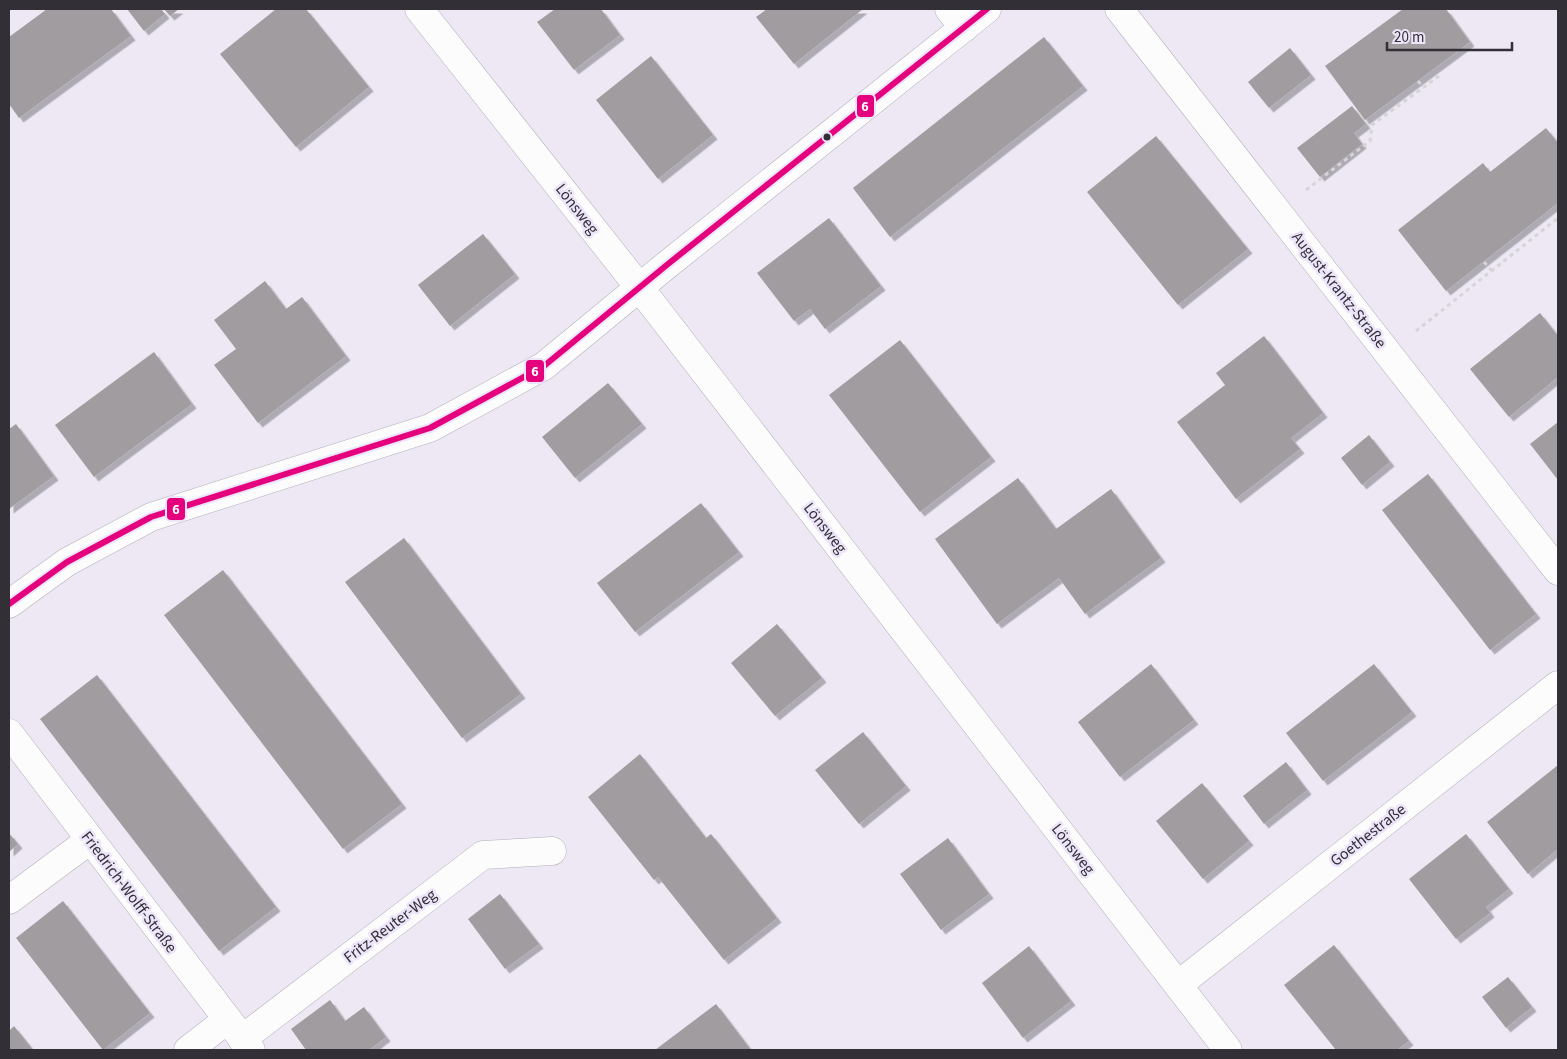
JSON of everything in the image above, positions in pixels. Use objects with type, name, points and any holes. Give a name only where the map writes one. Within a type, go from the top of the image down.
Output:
[{"type":"street","name":"Lönsweg","points":[[419,9],[639,287],[1228,1050]]},
{"type":"street","points":[[9,604],[68,562],[151,517],[430,428],[544,366],[956,18],[987,9]]},
{"type":"street","name":"August-Krantz-Straße","points":[[1119,9],[1558,571]]},
{"type":"street","name":"Goethestraße","points":[[1178,985],[1558,685]]},
{"type":"street","name":"Friedrich-Wolff-Straße","points":[[9,733],[240,1036]]},
{"type":"street","points":[[9,900],[90,840]]},
{"type":"street","name":"Fritz-Reuter-Weg","points":[[188,1050],[240,1036],[483,855],[552,851]]},
{"type":"path","points":[[1277,211],[1370,141],[1372,125],[1439,76]]},
{"type":"path","points":[[1418,81],[1423,87]]},
{"type":"path","points":[[1388,353],[1558,218]]},
{"type":"path","points":[[1484,262],[1492,271]]},
{"type":"building","points":[[47,9],[111,9],[131,36],[19,118],[9,104],[9,37]]},
{"type":"building","points":[[127,9],[161,9],[165,14],[144,31]]},
{"type":"building","points":[[164,9],[179,9],[170,16]]},
{"type":"building","points":[[276,9],[306,9],[369,87],[296,147],[220,54]]},
{"type":"building","points":[[555,9],[601,9],[620,35],[574,70],[537,22]]},
{"type":"building","points":[[767,9],[863,9],[794,64],[756,17]]},
{"type":"building","points":[[1403,9],[1446,9],[1470,42],[1365,120],[1325,66]]},
{"type":"building","points":[[1044,37],[1083,86],[890,237],[853,188]]},
{"type":"building","points":[[1290,48],[1311,75],[1269,108],[1248,82]]},
{"type":"building","points":[[651,56],[713,135],[658,179],[596,100]]},
{"type":"building","points":[[1352,106],[1366,124],[1354,133],[1362,144],[1320,177],[1297,148]]},
{"type":"building","points":[[1546,128],[1558,143],[1558,203],[1446,291],[1398,230],[1483,163],[1490,172]]},
{"type":"building","points":[[1156,136],[1248,249],[1178,305],[1087,192]]},
{"type":"building","points":[[829,218],[881,286],[825,329],[810,309],[794,321],[757,273]]},
{"type":"building","points":[[483,234],[515,274],[450,326],[418,285]]},
{"type":"building","points":[[265,281],[286,309],[302,297],[346,356],[258,423],[214,365],[236,349],[214,320]]},
{"type":"building","points":[[1540,313],[1558,336],[1558,377],[1509,417],[1470,369]]},
{"type":"building","points":[[1264,336],[1323,413],[1291,438],[1300,449],[1236,499],[1177,422],[1225,385],[1216,373]]},
{"type":"building","points":[[900,340],[991,457],[920,512],[829,395]]},
{"type":"building","points":[[154,352],[192,404],[94,477],[55,425]]},
{"type":"building","points":[[608,383],[642,424],[575,478],[542,437]]},
{"type":"building","points":[[1558,422],[1558,480],[1530,444]]},
{"type":"building","points":[[16,424],[54,476],[9,509],[9,429]]},
{"type":"building","points":[[1369,435],[1390,462],[1362,485],[1341,458]]},
{"type":"building","points":[[1428,474],[1536,614],[1490,650],[1382,510]]},
{"type":"building","points":[[1018,478],[1056,529],[1111,489],[1161,558],[1085,614],[1059,578],[997,624],[935,539]]},
{"type":"building","points":[[701,503],[739,552],[635,632],[597,583]]},
{"type":"building","points":[[404,538],[521,694],[462,738],[345,582]]},
{"type":"building","points":[[223,570],[402,804],[343,849],[164,615]]},
{"type":"building","points":[[777,624],[822,678],[775,716],[731,663]]},
{"type":"building","points":[[1151,664],[1194,720],[1120,777],[1078,722]]},
{"type":"building","points":[[1374,664],[1412,712],[1323,781],[1286,733]]},
{"type":"building","points":[[97,675],[276,907],[219,951],[40,719]]},
{"type":"building","points":[[863,732],[906,786],[859,824],[815,770]]},
{"type":"building","points":[[640,754],[706,838],[711,834],[777,918],[724,960],[658,877],[654,880],[588,797]]},
{"type":"building","points":[[1286,762],[1307,790],[1264,824],[1243,796]]},
{"type":"building","points":[[1558,765],[1558,849],[1528,874],[1487,822]]},
{"type":"building","points":[[1202,783],[1249,841],[1203,879],[1156,821]]},
{"type":"building","points":[[9,833],[18,844],[9,852]]},
{"type":"building","points":[[1466,834],[1509,889],[1486,907],[1490,913],[1456,939],[1409,879]]},
{"type":"building","points":[[948,838],[989,894],[941,930],[900,874]]},
{"type":"building","points":[[500,894],[539,944],[505,969],[468,919]]},
{"type":"building","points":[[63,901],[150,1013],[103,1050],[16,938]]},
{"type":"building","points":[[1334,945],[1409,1041],[1397,1050],[1336,1050],[1284,985]]},
{"type":"building","points":[[1029,946],[1071,1001],[1023,1038],[982,983]]},
{"type":"building","points":[[1508,977],[1532,1007],[1506,1028],[1482,997]]},
{"type":"building","points":[[330,1000],[345,1021],[364,1007],[386,1037],[369,1050],[306,1050],[291,1029]]},
{"type":"building","points":[[716,1004],[751,1050],[655,1050]]},
{"type":"building","points":[[14,1026],[33,1050],[9,1050],[9,1031]]},
{"type":"transit line","name":"6","points":[[9,604],[67,562],[151,517],[430,428],[544,366],[668,264],[987,9]]}]
